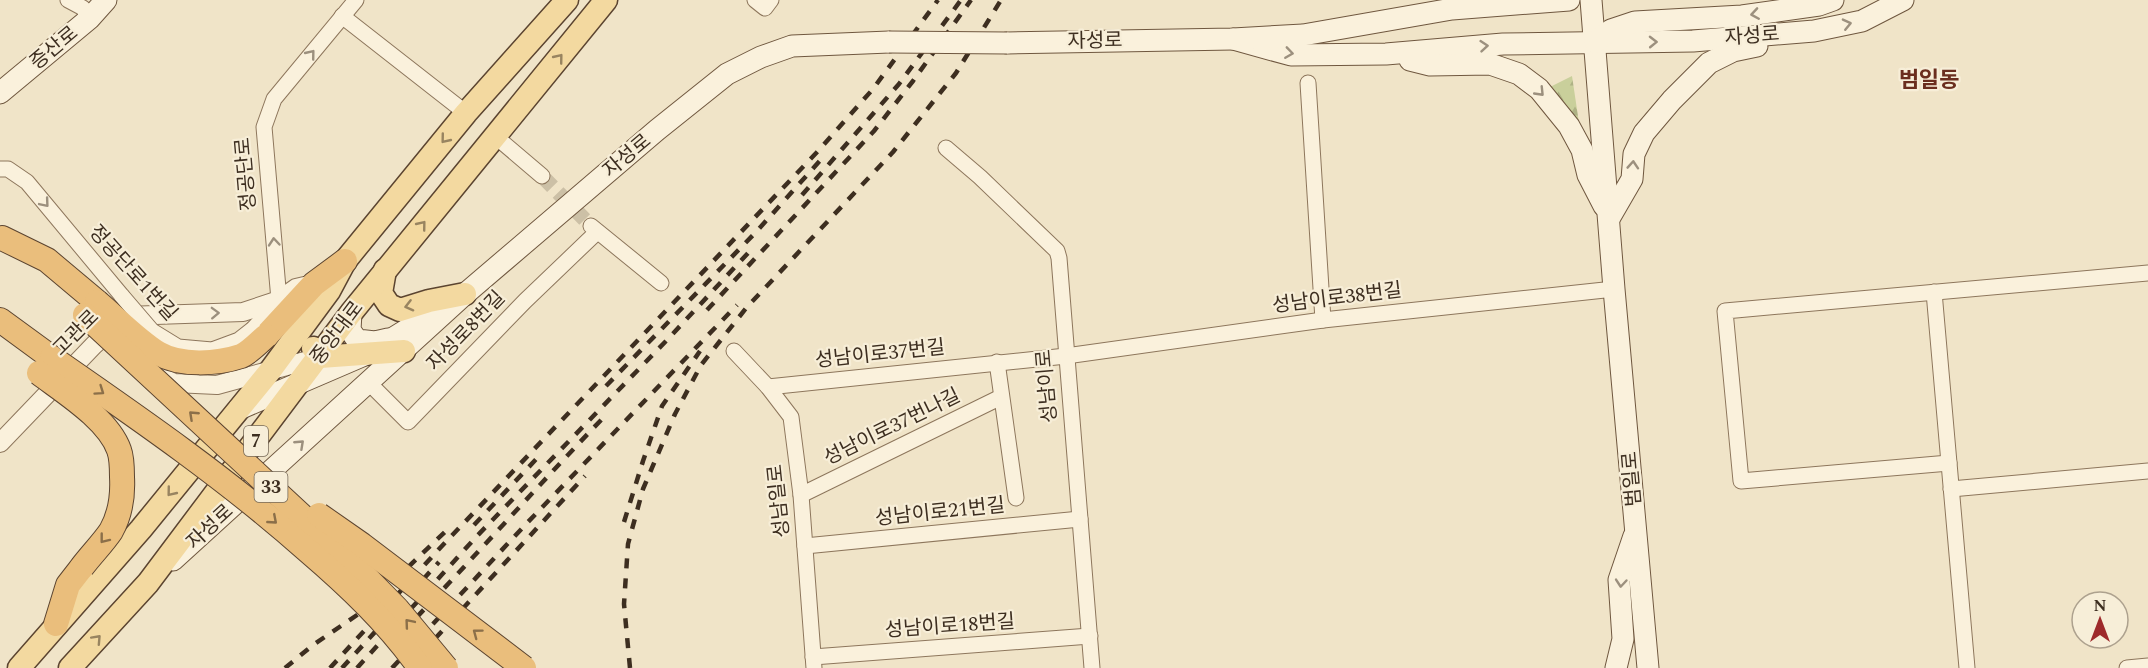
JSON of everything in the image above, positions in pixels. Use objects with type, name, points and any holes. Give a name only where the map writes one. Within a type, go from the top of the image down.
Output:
[{"type":"highway","name":"33","points":[[2,238],[91,309],[254,471],[346,557],[390,602],[446,668]]},
{"type":"highway","points":[[91,309],[158,353],[174,360],[216,361],[243,355],[260,332],[314,284],[345,261]]},
{"type":"highway","name":"33","points":[[0,320],[46,366],[177,445],[265,513],[356,593],[401,641],[420,668]]},
{"type":"highway","points":[[0,330],[46,366],[81,405],[107,429],[118,448],[122,462],[123,486],[120,508],[111,531],[68,585],[56,624]]},
{"type":"highway","points":[[254,471],[362,545],[524,668]]},
{"type":"main road","name":"증산로","points":[[0,93],[89,19],[106,0]]},
{"type":"main road","name":"중앙대로","points":[[19,668],[141,529],[270,371],[329,291],[345,261],[466,113],[567,0]]},
{"type":"main road","name":"중앙대로","points":[[70,668],[148,583],[351,313],[606,0]]},
{"type":"main road","points":[[1303,34],[1359,14],[1417,0]]},
{"type":"main road","name":"자성로","points":[[148,583],[368,382],[399,344],[465,294],[657,130],[727,74],[761,57],[792,46],[889,42],[1007,43],[1233,39],[1303,34],[1452,9],[1569,0]]},
{"type":"main road","name":"범일로","points":[[1591,0],[1648,668]]},
{"type":"main road","name":"자성로","points":[[1594,43],[1611,30],[1635,22],[1742,16],[1833,0]]},
{"type":"main road","name":"자성로","points":[[1233,39],[1291,55],[1386,54],[1503,44],[1693,41],[1814,31],[1862,21],[1904,0]]},
{"type":"main road","points":[[536,86],[501,106],[495,101],[536,46],[548,22]]},
{"type":"main road","points":[[1610,217],[1632,179],[1634,154],[1644,134],[1672,99],[1709,63],[1733,51],[1761,45],[1774,35]]},
{"type":"main road","points":[[1386,54],[1430,65],[1490,64],[1519,74],[1539,89],[1569,126],[1582,150],[1588,176],[1610,217]]},
{"type":"main road","points":[[385,270],[381,293],[389,305],[400,309],[465,294]]},
{"type":"main road","points":[[351,313],[350,330],[357,340],[399,344]]},
{"type":"main road","points":[[306,324],[310,344],[320,357],[369,353]]},
{"type":"main road","points":[[239,409],[369,353],[399,344]]},
{"type":"main road","points":[[1616,668],[1623,639],[1619,580],[1637,527]]},
{"type":"street","points":[[68,0],[82,8],[89,19]]},
{"type":"street","name":"정공단로","points":[[279,300],[264,127],[274,99],[356,0]]},
{"type":"street","points":[[755,0],[765,8],[771,0]]},
{"type":"street","points":[[342,16],[466,113]]},
{"type":"street","points":[[1308,83],[1323,320]]},
{"type":"street","points":[[495,136],[543,176]]},
{"type":"street","name":"성남이로","points":[[946,148],[986,182],[1057,251],[1092,668]]},
{"type":"street","name":"정공단로1번길","points":[[0,169],[8,169],[27,182],[152,331],[178,347],[212,350],[260,332],[279,300]]},
{"type":"street","name":"자성로8번길","points":[[368,382],[408,422],[594,229],[661,283]]},
{"type":"street","points":[[1949,463],[1741,481],[1725,311],[2148,273]]},
{"type":"street","points":[[279,300],[296,288],[314,284]]},
{"type":"street","name":"성남이로38번길","points":[[1066,356],[1323,320],[1614,289]]},
{"type":"street","points":[[1934,292],[1967,668]]},
{"type":"street","name":"고관로","points":[[0,443],[94,345],[126,316],[243,312],[279,300]]},
{"type":"street","points":[[94,345],[174,383],[217,385],[320,357]]},
{"type":"street","name":"성남일로","points":[[734,351],[768,387],[791,417],[801,495],[814,662]]},
{"type":"street","name":"성남이로37번길","points":[[768,387],[1066,356]]},
{"type":"street","points":[[997,363],[1016,498]]},
{"type":"street","name":"성남이로37번나길","points":[[801,495],[1001,397]]},
{"type":"street","points":[[1951,489],[2148,471]]},
{"type":"street","name":"성남이로21번길","points":[[805,546],[1080,519]]},
{"type":"street","name":"성남이로18번길","points":[[814,662],[1090,636]]},
{"type":"street","points":[[2127,668],[2148,666]]},
{"type":"green space","points":[[1572,76],[1579,123],[1548,88]]},
{"type":"tunnel","points":[[542,176],[591,226]]},
{"type":"railway","points":[[330,668],[441,547],[819,150],[873,89],[938,0]]},
{"type":"railway","points":[[802,195],[899,84],[961,0]]},
{"type":"railway","points":[[707,310],[874,131],[971,0]]},
{"type":"railway","points":[[630,668],[624,604],[628,544],[643,489],[675,414],[701,365],[747,307],[893,152],[956,73],[1001,0]]},
{"type":"railway","points":[[606,386],[757,231],[825,155]]},
{"type":"railway","points":[[357,668],[477,536],[749,252]]},
{"type":"railway","points":[[392,668],[527,523],[737,305]]},
{"type":"railway","points":[[624,522],[662,406],[700,351]]},
{"type":"railway","points":[[389,646],[603,418]]},
{"type":"railway","points":[[474,525],[542,453]]},
{"type":"railway","points":[[408,668],[585,476]]},
{"type":"railway","points":[[285,668],[313,645],[360,613],[449,528]]},
{"type":"railway","points":[[342,668],[439,562]]},
{"type":"district","name":"범일동","points":[[1929,80]]}]
